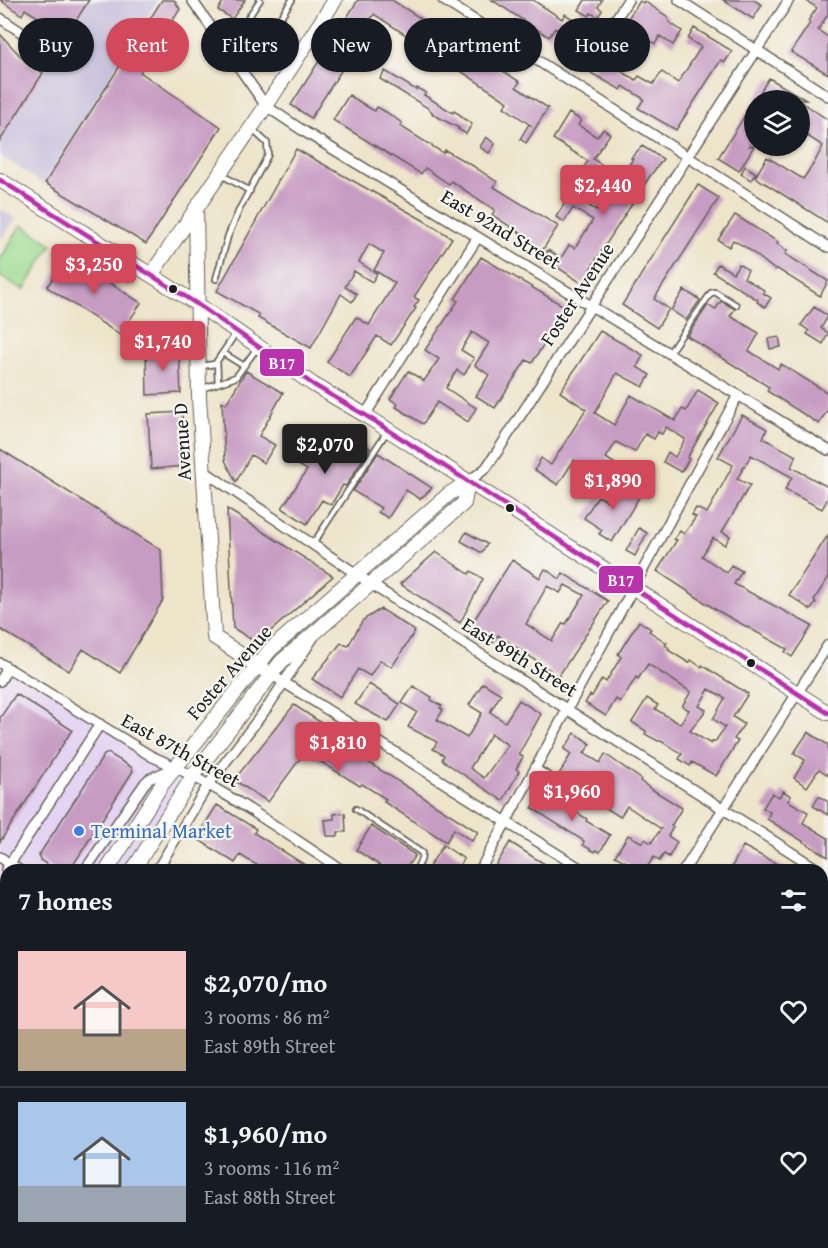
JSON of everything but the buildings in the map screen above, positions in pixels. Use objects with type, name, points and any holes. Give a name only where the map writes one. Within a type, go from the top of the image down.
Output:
[{"type":"main road","points":[[151,275],[335,0]]},
{"type":"main road","points":[[0,180],[197,304],[314,385],[388,430],[828,713]]},
{"type":"main road","name":"Avenue D","points":[[196,208],[198,367],[214,638],[272,675]]},
{"type":"main road","name":"Foster Avenue","points":[[111,864],[163,783],[270,650],[449,494],[468,482]]},
{"type":"main road","name":"Foster Avenue","points":[[137,864],[193,776],[282,662],[464,503],[468,482]]},
{"type":"street","name":"East 92nd Street","points":[[192,0],[205,18]]},
{"type":"street","points":[[443,0],[828,248]]},
{"type":"street","points":[[616,18],[628,0]]},
{"type":"street","points":[[679,0],[828,96]]},
{"type":"street","name":"Foster Avenue","points":[[468,482],[486,468],[492,460],[789,0]]},
{"type":"street","points":[[0,18],[18,30]]},
{"type":"street","name":"East 92nd Street","points":[[243,72],[266,106],[305,132],[828,450]]},
{"type":"street","points":[[364,415],[478,237]]},
{"type":"street","points":[[483,864],[738,395]]},
{"type":"street","name":"East 89th Street","points":[[204,471],[371,584],[810,864]]},
{"type":"street","points":[[161,864],[208,785],[285,683],[318,631]]},
{"type":"street","points":[[688,864],[828,645]]},
{"type":"street","points":[[0,681],[4,666]]},
{"type":"street","name":"East 87th Street","points":[[4,666],[152,756],[208,785],[333,864]]},
{"type":"street","points":[[272,675],[574,864]]},
{"type":"street","points":[[11,864],[100,724]]},
{"type":"street","points":[[89,864],[145,783],[177,767]]},
{"type":"lane","points":[[248,18],[260,0]]},
{"type":"lane","points":[[280,18],[292,0]]},
{"type":"lane","points":[[216,279],[228,236],[267,159],[269,149],[263,138],[250,129]]},
{"type":"lane","points":[[220,174],[250,190]]},
{"type":"lane","points":[[669,353],[711,293],[715,292],[735,305]]},
{"type":"lane","points":[[198,367],[215,363],[238,331]]},
{"type":"lane","points":[[199,389],[236,377],[259,346]]},
{"type":"lane","points":[[223,353],[244,366]]},
{"type":"lane","points":[[217,361],[218,383]]},
{"type":"lane","points":[[313,544],[388,430]]},
{"type":"lane","points":[[536,768],[578,795],[590,782]]},
{"type":"lane","points":[[356,809],[422,852],[420,864]]},
{"type":"shaded area","points":[[90,0],[158,0],[147,18],[106,18],[106,72],[113,72],[43,184],[0,155],[0,141],[44,72],[94,72],[94,18],[79,18]]},
{"type":"shaded area","points":[[0,209],[16,219],[0,240]]},
{"type":"shaded area","name":"Terminal Market","points":[[0,663],[193,776],[137,864],[0,864]]},
{"type":"green space","points":[[21,225],[52,244],[24,290],[0,276],[0,260]]},
{"type":"transit line","name":"B17","points":[[0,180],[197,304],[314,385],[365,415],[828,713]]},
{"type":"place","name":"Terminal Market","points":[[79,831]]}]
